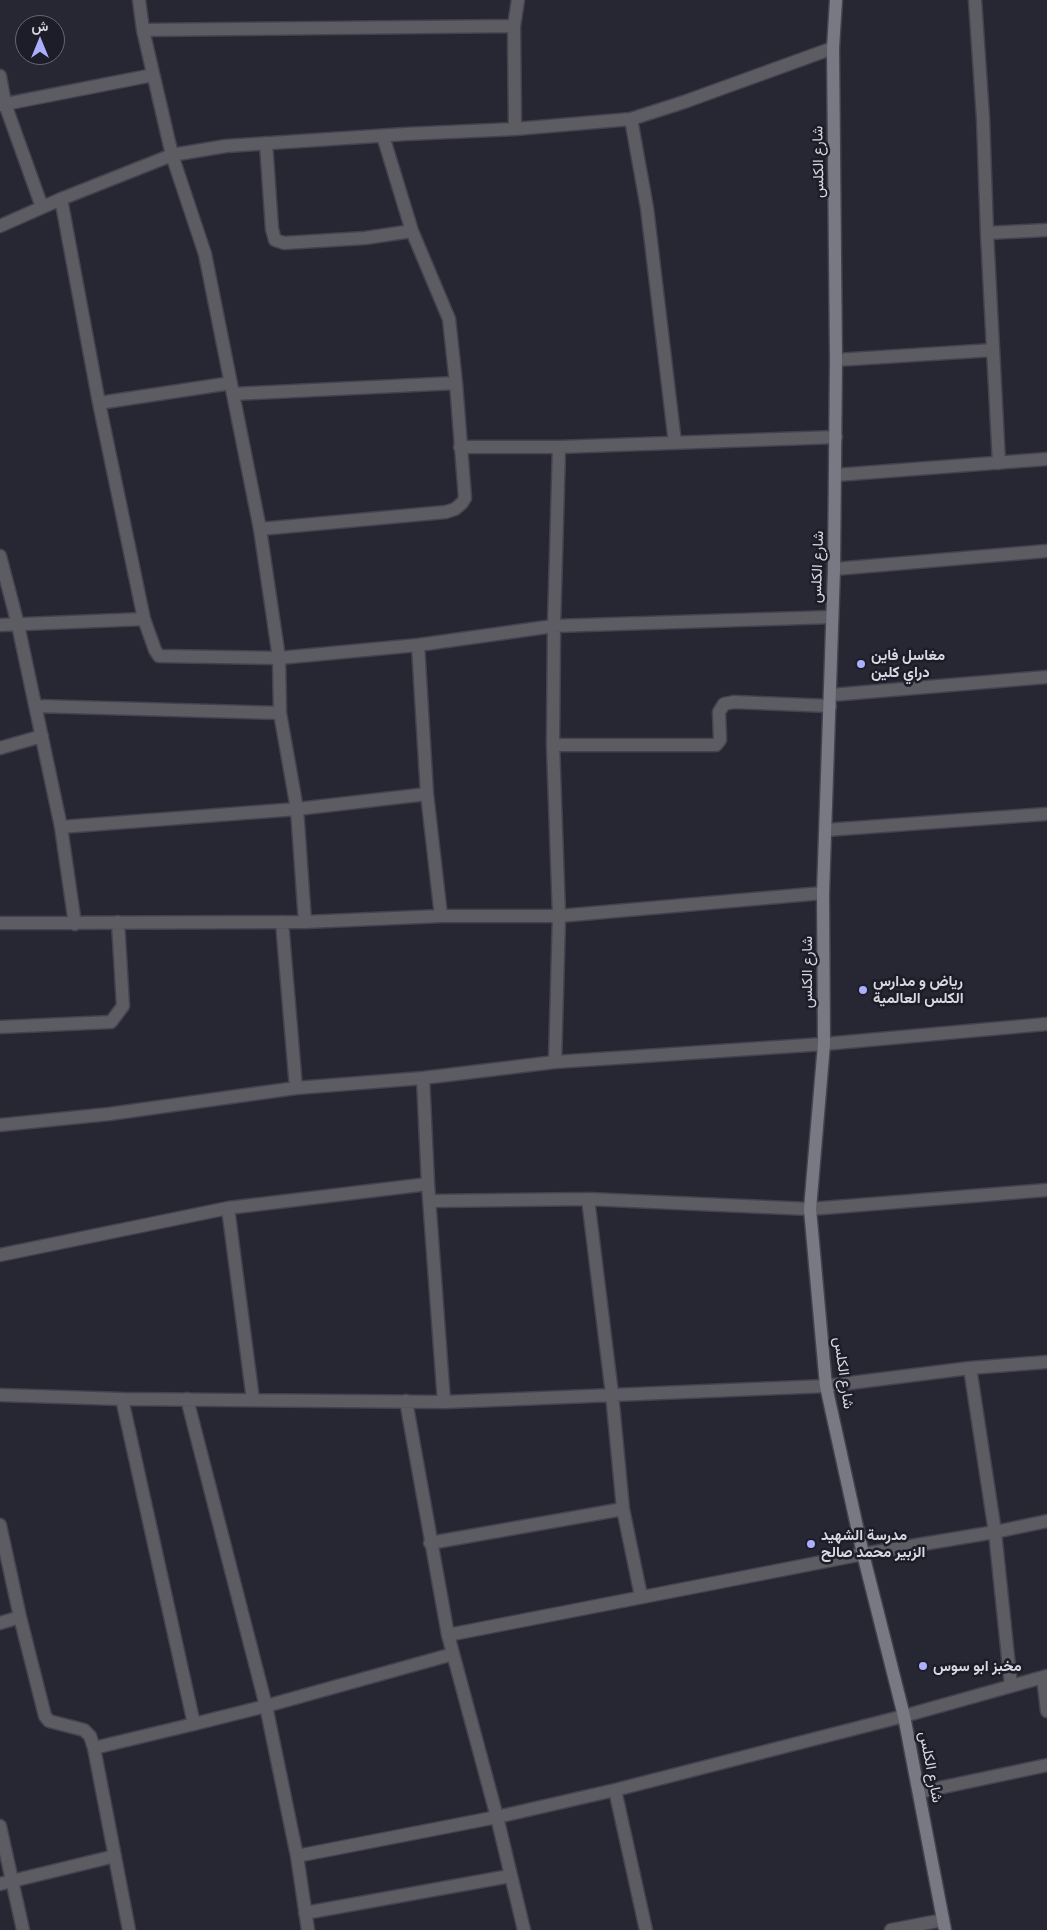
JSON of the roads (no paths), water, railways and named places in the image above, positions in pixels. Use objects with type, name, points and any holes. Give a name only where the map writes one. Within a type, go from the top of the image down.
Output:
[{"type":"street","points":[[139,0],[143,30],[172,155],[205,254],[260,529],[279,658],[280,713],[297,809],[304,922]]},
{"type":"street","points":[[515,129],[514,26],[518,0]]},
{"type":"street","name":"شارع الكلس","points":[[836,0],[833,48],[836,475],[823,894],[824,1044],[810,1210],[826,1386],[863,1554],[904,1716],[944,1925]]},
{"type":"street","points":[[975,0],[984,118],[987,233],[999,463]]},
{"type":"street","points":[[143,30],[514,26]]},
{"type":"street","points":[[0,226],[61,199],[172,155],[226,146],[515,129],[631,119],[833,48]]},
{"type":"street","points":[[3,104],[153,75]]},
{"type":"street","points":[[0,76],[3,104],[42,207]]},
{"type":"street","points":[[631,119],[648,208],[675,443]]},
{"type":"street","points":[[260,529],[446,512],[462,504],[465,498],[449,319],[412,231],[383,136]]},
{"type":"street","points":[[266,143],[272,229],[275,240],[284,243],[365,238],[412,231]]},
{"type":"street","points":[[61,199],[99,402],[144,619],[155,650],[160,656],[279,658],[418,645],[554,626],[832,617]]},
{"type":"street","points":[[987,233],[1047,230]]},
{"type":"street","points":[[836,360],[993,350]]},
{"type":"street","points":[[99,402],[232,389],[456,383]]},
{"type":"street","points":[[460,447],[558,447],[836,437]]},
{"type":"street","points":[[555,1062],[558,916],[553,745],[558,447]]},
{"type":"street","points":[[836,475],[1047,459]]},
{"type":"street","points":[[834,569],[1047,551]]},
{"type":"street","points":[[0,556],[18,625],[61,828],[75,924]]},
{"type":"street","points":[[0,625],[144,619]]},
{"type":"street","points":[[418,645],[427,794],[441,916]]},
{"type":"street","points":[[553,745],[716,746],[720,740],[719,712],[724,704],[734,702],[830,701],[1047,677]]},
{"type":"street","points":[[36,706],[280,713]]},
{"type":"street","points":[[0,748],[42,736]]},
{"type":"street","points":[[61,828],[297,809],[427,794]]},
{"type":"street","points":[[826,830],[1047,814]]},
{"type":"street","points":[[0,923],[304,922],[441,916],[558,916],[823,894]]},
{"type":"street","points":[[0,1027],[111,1022],[123,1006],[118,922]]},
{"type":"street","points":[[282,922],[296,1088]]},
{"type":"street","points":[[0,1125],[109,1114],[296,1088],[424,1078],[555,1062],[824,1044],[1047,1024]]},
{"type":"street","points":[[424,1078],[428,1184],[444,1402]]},
{"type":"street","points":[[0,1255],[228,1208],[428,1184]]},
{"type":"street","points":[[430,1201],[588,1199],[810,1210],[1047,1190]]},
{"type":"street","points":[[588,1199],[612,1394],[623,1509],[641,1596]]},
{"type":"street","points":[[228,1208],[252,1400]]},
{"type":"street","points":[[0,1395],[122,1399],[444,1402],[826,1386],[970,1368],[1047,1362]]},
{"type":"street","points":[[970,1368],[995,1532],[1011,1686]]},
{"type":"street","points":[[122,1399],[194,1724]]},
{"type":"street","points":[[187,1399],[266,1706],[297,1856],[308,1930]]},
{"type":"street","points":[[406,1401],[448,1635],[497,1817],[524,1930]]},
{"type":"street","points":[[430,1543],[623,1509]]},
{"type":"street","points":[[448,1635],[863,1554],[1047,1522]]},
{"type":"street","points":[[0,1525],[20,1617],[45,1716],[49,1721],[84,1730],[90,1736],[94,1748],[129,1930]]},
{"type":"street","points":[[0,1623],[20,1617]]},
{"type":"street","points":[[94,1748],[266,1706],[453,1654]]},
{"type":"street","points":[[297,1856],[497,1817],[615,1790],[904,1716],[1045,1676],[1047,1711]]},
{"type":"street","points":[[920,1792],[1047,1765]]},
{"type":"street","points":[[615,1790],[646,1930]]},
{"type":"street","points":[[0,1826],[6,1882],[23,1930]]},
{"type":"street","points":[[6,1882],[115,1856]]},
{"type":"street","points":[[305,1914],[510,1876]]},
{"type":"street","points":[[891,1930],[944,1925]]},
{"type":"place","name":"مغاسل فاين دراي كلين","points":[[861,664]]},
{"type":"place","name":"رياض و مدارس الكلس العالمية","points":[[863,990]]},
{"type":"place","name":"مدرسة الشهيد الزبير محمد صالح","points":[[811,1544]]},
{"type":"place","name":"مخبز ابو سوس","points":[[923,1666]]}]
